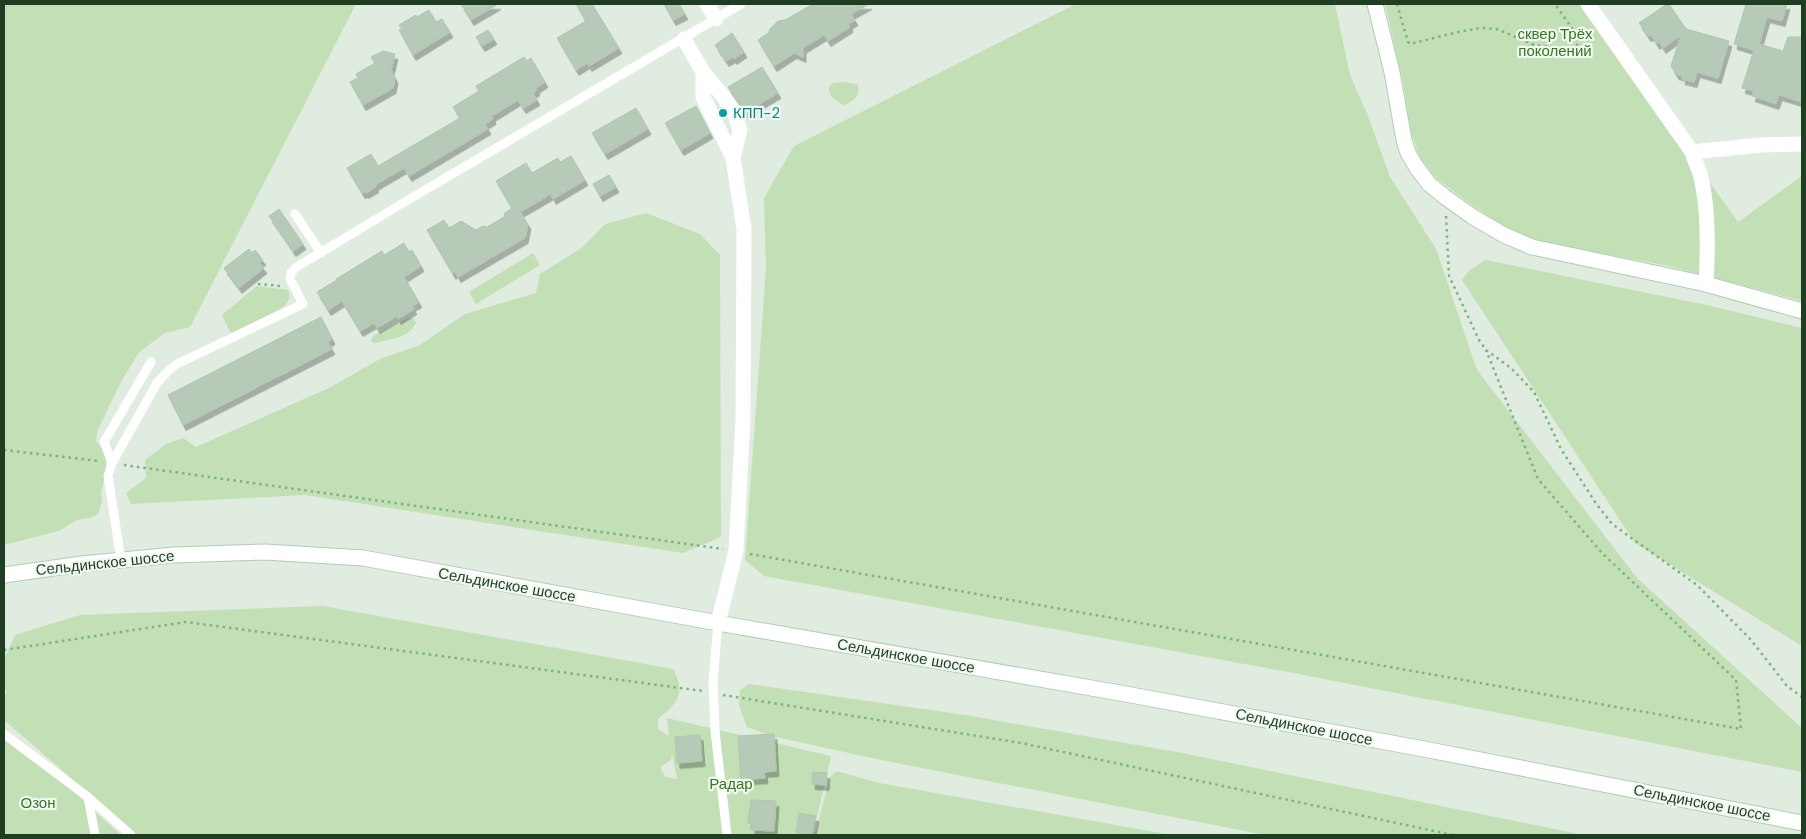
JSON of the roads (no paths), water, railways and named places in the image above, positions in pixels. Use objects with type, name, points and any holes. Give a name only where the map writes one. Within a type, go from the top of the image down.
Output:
[{"type":"main road","points":[[707,4],[716,19]]},
{"type":"main road","points":[[1375,4],[1392,72],[1408,153],[1429,184],[1445,197],[1504,235],[1532,247],[1706,284],[1802,311]]},
{"type":"main road","points":[[1588,4],[1692,152],[1700,174],[1705,204],[1708,259],[1706,284]]},
{"type":"main road","points":[[684,39],[703,72],[734,112],[740,130],[733,158]]},
{"type":"main road","points":[[703,72],[703,97],[733,158],[744,229],[743,420],[736,551],[718,623]]},
{"type":"main road","points":[[1692,152],[1761,145],[1802,144]]},
{"type":"main road","name":"Сельдинское шоссе","points":[[4,575],[82,564],[174,555],[264,552],[363,558],[718,623],[1120,693],[1424,749],[1802,823]]},
{"type":"lane","points":[[120,560],[108,476],[112,463],[157,382],[163,376],[177,364],[303,304],[290,278],[291,273],[321,253],[741,4]]},
{"type":"lane","points":[[295,214],[321,253]]},
{"type":"lane","points":[[112,463],[104,442],[151,362]]},
{"type":"lane","points":[[718,623],[713,693],[727,835]]},
{"type":"lane","points":[[4,734],[88,797],[131,835]]},
{"type":"lane","points":[[88,797],[95,835]]},
{"type":"place","name":"КПП-2","points":[[723,113]]},
{"type":"park label","name":"сквер Трёх поколений","points":[[1555,42]]},
{"type":"park label","name":"Радар","points":[[731,784]]},
{"type":"park label","name":"Озон","points":[[38,803]]}]
